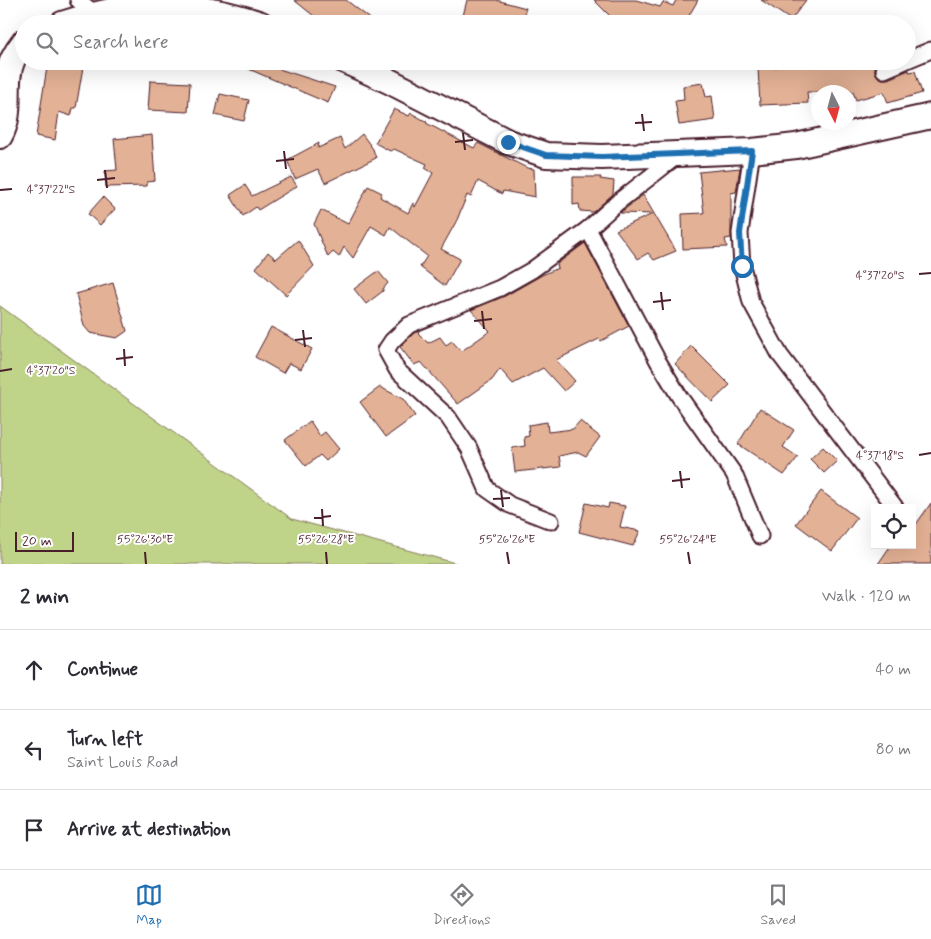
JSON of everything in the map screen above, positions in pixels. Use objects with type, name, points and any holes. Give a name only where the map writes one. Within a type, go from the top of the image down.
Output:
[{"type":"main road","points":[[74,15],[86,6],[113,7],[140,2],[170,1],[210,5],[237,15]]},
{"type":"main road","points":[[0,136],[8,114],[8,81],[15,56]]},
{"type":"main road","points":[[364,70],[508,142],[546,155],[602,157],[752,151],[796,146],[931,116]]},
{"type":"street","points":[[916,57],[931,50]]},
{"type":"street","points":[[752,151],[740,233],[742,266],[751,302],[780,355],[892,504]]},
{"type":"street","points":[[550,521],[510,505],[487,489],[468,448],[448,417],[397,370],[386,350],[392,341],[409,326],[500,288],[532,270],[588,229],[618,202],[678,155]]},
{"type":"street","points":[[588,229],[658,361],[679,396],[734,474],[760,536]]},
{"type":"green space","points":[[0,306],[292,519],[459,564],[0,564]]},
{"type":"building","points":[[294,0],[346,0],[365,15],[313,15]]},
{"type":"building","points":[[467,0],[496,0],[526,8],[524,15],[463,15]]},
{"type":"building","points":[[594,0],[636,0],[660,7],[663,2],[673,6],[676,0],[698,0],[689,15],[609,15]]},
{"type":"building","points":[[761,0],[806,0],[795,15],[784,15]]},
{"type":"building","points":[[47,70],[82,70],[76,108],[73,108],[71,116],[59,112],[55,140],[36,136]]},
{"type":"building","points":[[251,70],[282,70],[335,87],[328,103]]},
{"type":"building","points":[[758,70],[875,70],[875,73],[882,79],[888,79],[909,70],[909,72],[915,71],[922,93],[888,103],[884,92],[856,100],[856,85],[811,85],[811,92],[807,92],[808,103],[760,105]]},
{"type":"building","points":[[150,81],[190,83],[188,112],[148,110]]},
{"type":"building","points":[[703,83],[706,97],[712,96],[715,120],[679,125],[675,101],[684,100],[683,86]]},
{"type":"building","points":[[220,94],[249,100],[244,121],[215,115]]},
{"type":"building","points":[[394,109],[409,116],[411,113],[474,148],[478,143],[527,168],[534,169],[535,197],[503,191],[502,194],[478,181],[471,197],[467,195],[457,220],[441,249],[460,259],[445,286],[420,267],[427,256],[390,227],[386,235],[371,226],[353,258],[344,247],[339,257],[333,252],[328,257],[314,224],[321,210],[348,224],[368,186],[382,193],[380,197],[408,213],[413,203],[415,207],[433,173],[425,168],[427,164],[394,149],[390,151],[375,143]]},
{"type":"building","points":[[362,134],[373,149],[376,158],[325,183],[318,169],[295,179],[287,160],[319,143],[318,148],[340,138],[345,149]]},
{"type":"building","points":[[152,135],[155,181],[147,182],[147,186],[106,187],[105,171],[117,170],[114,139]]},
{"type":"building","points":[[740,168],[736,192],[731,193],[731,238],[725,239],[727,247],[683,249],[682,214],[704,213],[699,172]]},
{"type":"building","points":[[291,177],[297,186],[258,210],[256,207],[243,216],[230,195],[245,185],[252,196]]},
{"type":"building","points":[[573,177],[601,177],[600,179],[614,181],[613,194],[593,212],[580,211],[579,204],[573,205]]},
{"type":"building","points":[[643,195],[676,251],[654,260],[648,253],[638,259],[616,230],[653,214],[620,213]]},
{"type":"building","points":[[103,197],[115,209],[100,225],[88,214]]},
{"type":"building","points":[[298,240],[314,266],[286,295],[256,268],[268,252],[276,259]]},
{"type":"building","points":[[585,243],[629,326],[601,341],[599,339],[556,360],[575,381],[564,391],[543,368],[513,384],[500,369],[492,380],[458,404],[421,362],[414,365],[400,347],[414,333],[419,331],[418,333],[428,343],[440,337],[446,345],[452,341],[461,351],[463,350],[490,331],[471,310],[505,296],[558,268],[557,264]]},
{"type":"building","points":[[378,271],[388,283],[383,291],[366,304],[354,289]]},
{"type":"building","points":[[113,283],[127,331],[117,338],[90,333],[84,326],[76,294]]},
{"type":"building","points":[[271,327],[312,349],[301,369],[289,363],[283,373],[255,357]]},
{"type":"building","points":[[691,346],[730,385],[712,402],[675,364]]},
{"type":"building","points":[[380,387],[403,399],[415,416],[386,437],[360,402]]},
{"type":"building","points":[[760,408],[794,430],[783,447],[798,457],[784,475],[738,444]]},
{"type":"building","points":[[310,421],[320,436],[325,432],[339,449],[326,461],[320,455],[306,466],[285,440]]},
{"type":"building","points":[[580,421],[600,437],[586,456],[578,452],[559,456],[561,467],[515,472],[512,448],[525,446],[524,437],[529,436],[528,425],[547,422],[548,432],[573,429]]},
{"type":"building","points":[[823,447],[837,461],[824,473],[810,459]]},
{"type":"building","points":[[821,491],[857,518],[832,551],[796,524]]},
{"type":"building","points":[[586,503],[608,508],[609,503],[625,506],[620,527],[640,531],[633,546],[579,532]]},
{"type":"building","points":[[931,503],[931,564],[878,564],[888,549],[916,549],[916,524]]},
{"type":"route","points":[[508,142],[546,155],[602,157],[752,151],[740,233],[742,266]]}]
